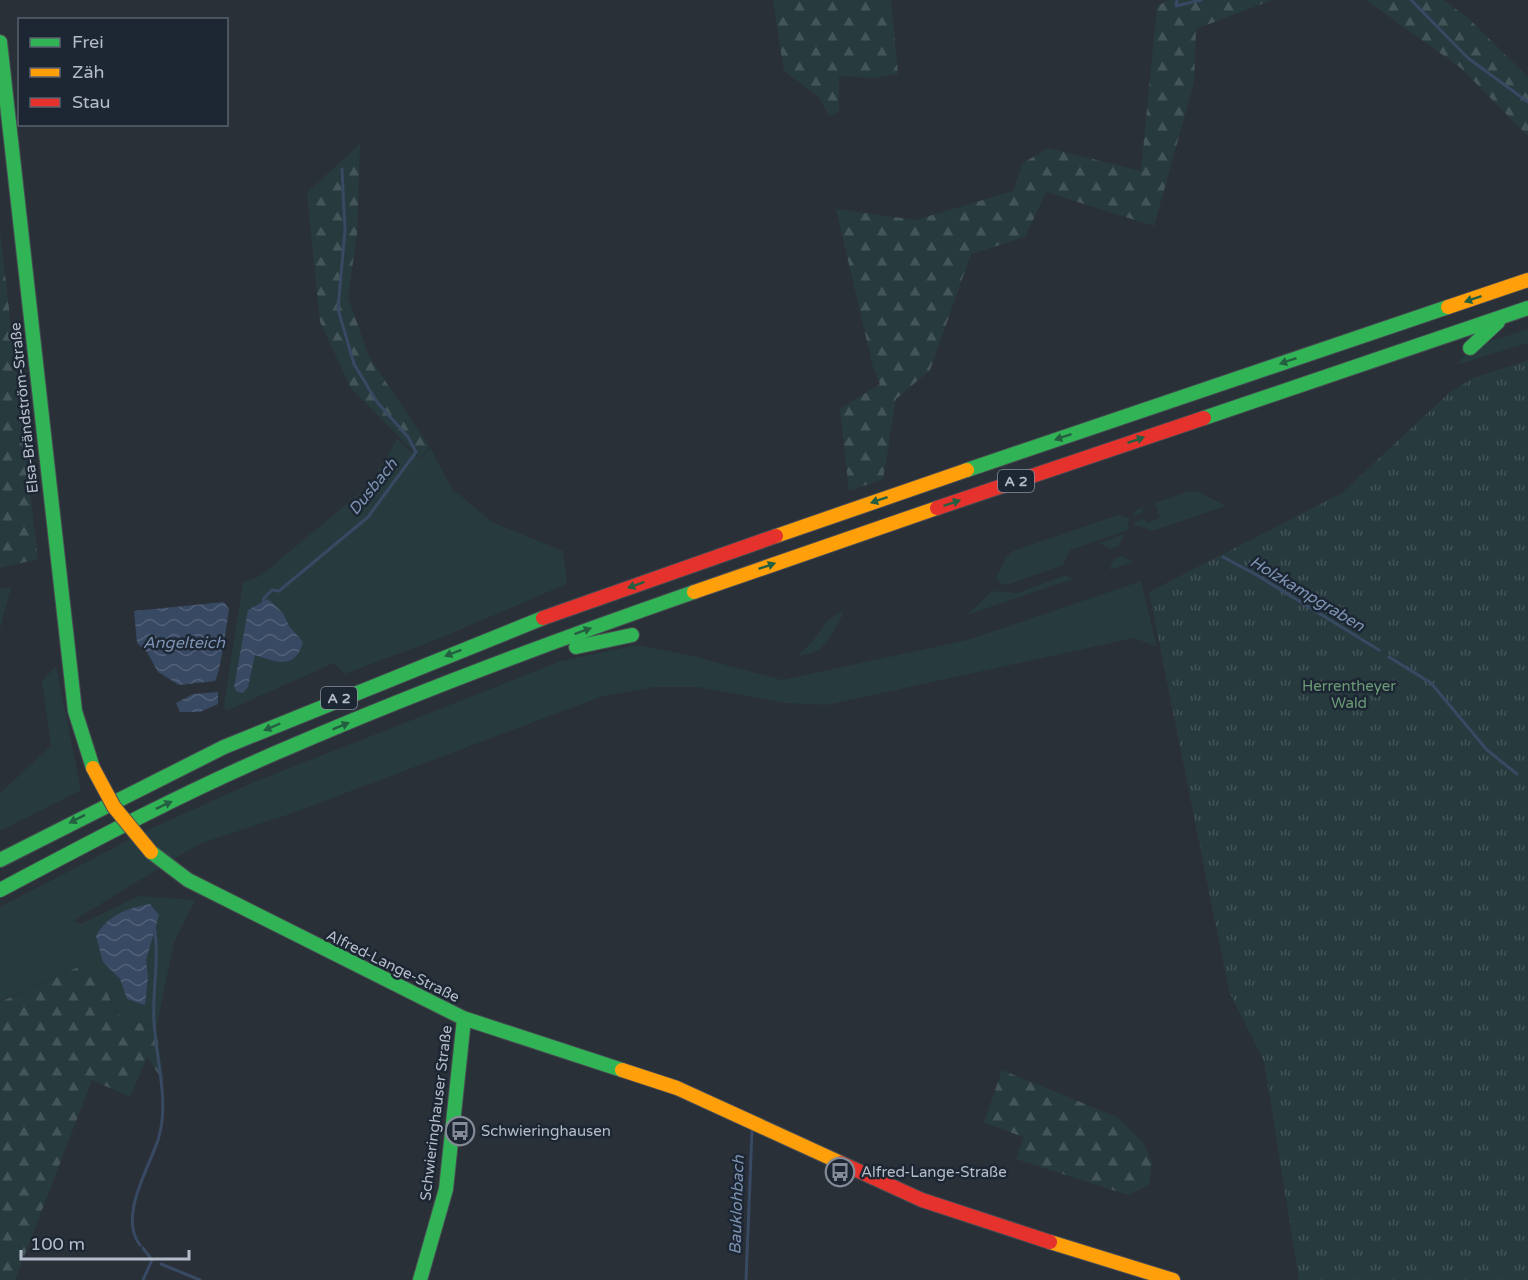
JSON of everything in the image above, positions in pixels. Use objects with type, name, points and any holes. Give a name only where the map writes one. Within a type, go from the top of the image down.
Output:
[{"type":"main road","name":"Elsa-Brändström-Straße","points":[[0,42],[75,711],[93,768],[114,807],[151,852]]},
{"type":"main road","name":"A 2","points":[[0,860],[224,747],[527,624],[855,508],[1528,280]]},
{"type":"main road","name":"A 2","points":[[0,890],[146,813],[270,755],[528,650],[738,576],[1528,308]]},
{"type":"main road","points":[[1470,348],[1506,315]]},
{"type":"main road","points":[[528,650],[570,650],[589,643],[632,635]]},
{"type":"main road","name":"Alfred-Lange-Straße","points":[[151,852],[195,884],[464,1019],[677,1088],[932,1203],[1173,1280]]},
{"type":"main road","name":"Schwieringhauser Straße","points":[[420,1280],[446,1189],[464,1019]]},
{"type":"green space","points":[[773,0],[891,0],[898,74],[874,78],[839,76],[839,112],[829,116],[819,97],[784,71]]},
{"type":"green space","points":[[1169,0],[1272,0],[1196,29],[1194,82],[1154,226],[1046,192],[1025,237],[971,254],[930,370],[896,399],[883,479],[849,491],[840,409],[880,384],[873,367],[836,209],[916,220],[1013,191],[1023,163],[1048,148],[1141,171],[1157,6]]},
{"type":"green space","points":[[1366,0],[1444,0],[1468,18],[1528,77],[1528,136],[1461,68]]},
{"type":"green space","points":[[360,144],[357,233],[348,297],[369,357],[429,446],[421,459],[351,388],[320,322],[307,193]]},
{"type":"green space","points":[[0,231],[38,559],[0,568]]},
{"type":"green space","points":[[1528,329],[1528,343],[1457,365],[1470,348]]},
{"type":"green space","name":"Herrentheyer Wald","points":[[1528,360],[1528,1280],[1299,1280],[1264,1061],[1229,991],[1149,592],[1342,493],[1449,393],[1473,378]]},
{"type":"green space","points":[[397,439],[421,460],[430,447],[452,489],[494,523],[563,551],[567,584],[433,641],[344,674],[334,663],[226,711],[224,705],[243,582],[260,576],[372,483]]},
{"type":"green space","points":[[1189,491],[1199,492],[1226,506],[1152,531],[1139,526],[1133,527],[1135,522],[1145,518],[1147,523],[1160,518],[1155,504],[1142,509],[1143,513],[1132,517],[1136,510]]},
{"type":"green space","points":[[1118,515],[1129,518],[1128,530],[1070,550],[1063,565],[1007,585],[1001,584],[996,579],[1005,559],[1013,551]]},
{"type":"green space","points":[[1124,534],[1119,546],[1110,549],[1099,543]]},
{"type":"green space","points":[[1122,556],[1134,562],[1109,570],[1114,559]]},
{"type":"green space","points":[[1066,575],[1073,579],[967,615],[992,591],[1017,593]]},
{"type":"green space","points":[[1141,581],[1157,647],[1134,638],[827,705],[786,703],[697,687],[654,687],[600,697],[290,814],[199,844],[73,921],[81,924],[138,896],[195,900],[174,942],[156,1029],[116,1014],[94,960],[0,1001],[0,907],[150,829],[252,783],[561,661],[637,645],[689,655],[782,680],[967,640]]},
{"type":"green space","points":[[11,587],[0,629],[0,589]]},
{"type":"green space","points":[[841,611],[842,616],[825,644],[814,652],[797,656],[812,642],[826,622]]},
{"type":"green space","points":[[56,666],[81,790],[0,831],[0,793],[51,746],[42,681]]},
{"type":"green space","points":[[94,960],[116,1014],[156,1029],[164,1082],[147,1057],[130,1097],[92,1080],[15,1280],[0,1280],[0,1002]]},
{"type":"green space","points":[[1002,1070],[1117,1117],[1145,1145],[1152,1163],[1149,1185],[1128,1195],[1016,1159],[1024,1137],[984,1123]]},
{"type":"water","points":[[268,599],[283,613],[289,626],[303,642],[300,651],[290,661],[284,662],[255,655],[248,687],[243,693],[237,692],[234,687],[248,610]]},
{"type":"water","name":"Angelteich","points":[[224,602],[229,609],[215,681],[179,685],[158,672],[147,652],[137,643],[134,611]]},
{"type":"water","points":[[218,692],[218,704],[200,712],[180,712],[176,703],[193,694]]},
{"type":"water","points":[[150,904],[159,915],[146,960],[148,977],[145,1005],[127,999],[120,979],[103,962],[96,936],[112,918]]},
{"type":"waterway","points":[[1177,0],[1176,6],[1201,0]]},
{"type":"waterway","points":[[1411,0],[1468,58],[1528,102]]},
{"type":"waterway","name":"Dusbach","points":[[262,606],[264,598],[272,590],[279,591],[368,517],[416,452],[408,437],[377,402],[354,364],[338,309],[345,230],[342,169]]},
{"type":"waterway","name":"Holzkampgraben","points":[[1223,557],[1379,650]]},
{"type":"waterway","name":"Holzkampgraben","points":[[1389,657],[1431,683],[1487,750],[1517,774]]},
{"type":"waterway","points":[[140,1245],[134,1234],[132,1221],[134,1207],[137,1192],[158,1140],[163,1111],[154,1022],[156,950],[154,926]]},
{"type":"waterway","name":"Bauklohbach","points":[[746,1280],[752,1131]]},
{"type":"waterway","points":[[143,1248],[152,1260],[143,1280]]},
{"type":"waterway","points":[[161,1264],[200,1280]]},
{"type":"traffic: fast","points":[[0,42],[75,711],[93,768]]},
{"type":"traffic: fast","points":[[967,470],[1448,307]]},
{"type":"traffic: fast","points":[[1204,418],[1528,308]]},
{"type":"traffic: fast","points":[[1470,348],[1498,322]]},
{"type":"traffic: fast","points":[[0,890],[108,833],[292,746],[492,665],[694,592]]},
{"type":"traffic: fast","points":[[0,860],[224,747],[543,618]]},
{"type":"traffic: fast","points":[[576,647],[632,635]]},
{"type":"traffic: fast","points":[[151,852],[188,880],[463,1018],[622,1070]]},
{"type":"traffic: fast","points":[[420,1280],[446,1189],[464,1019]]},
{"type":"traffic: slow","points":[[1448,307],[1528,280]]},
{"type":"traffic: slow","points":[[776,536],[967,470]]},
{"type":"traffic: slow","points":[[694,592],[937,508]]},
{"type":"traffic: slow","points":[[93,768],[114,807],[151,852]]},
{"type":"traffic: slow","points":[[622,1070],[677,1088],[841,1163]]},
{"type":"traffic: slow","points":[[1050,1242],[1173,1280]]},
{"type":"traffic: jam","points":[[937,508],[1204,418]]},
{"type":"traffic: jam","points":[[543,618],[776,536]]},
{"type":"traffic: jam","points":[[841,1163],[922,1200],[1050,1242]]},
{"type":"place","name":"Schwieringhausen","points":[[460,1131]]},
{"type":"place","name":"Alfred-Lange-Straße","points":[[840,1172]]}]
